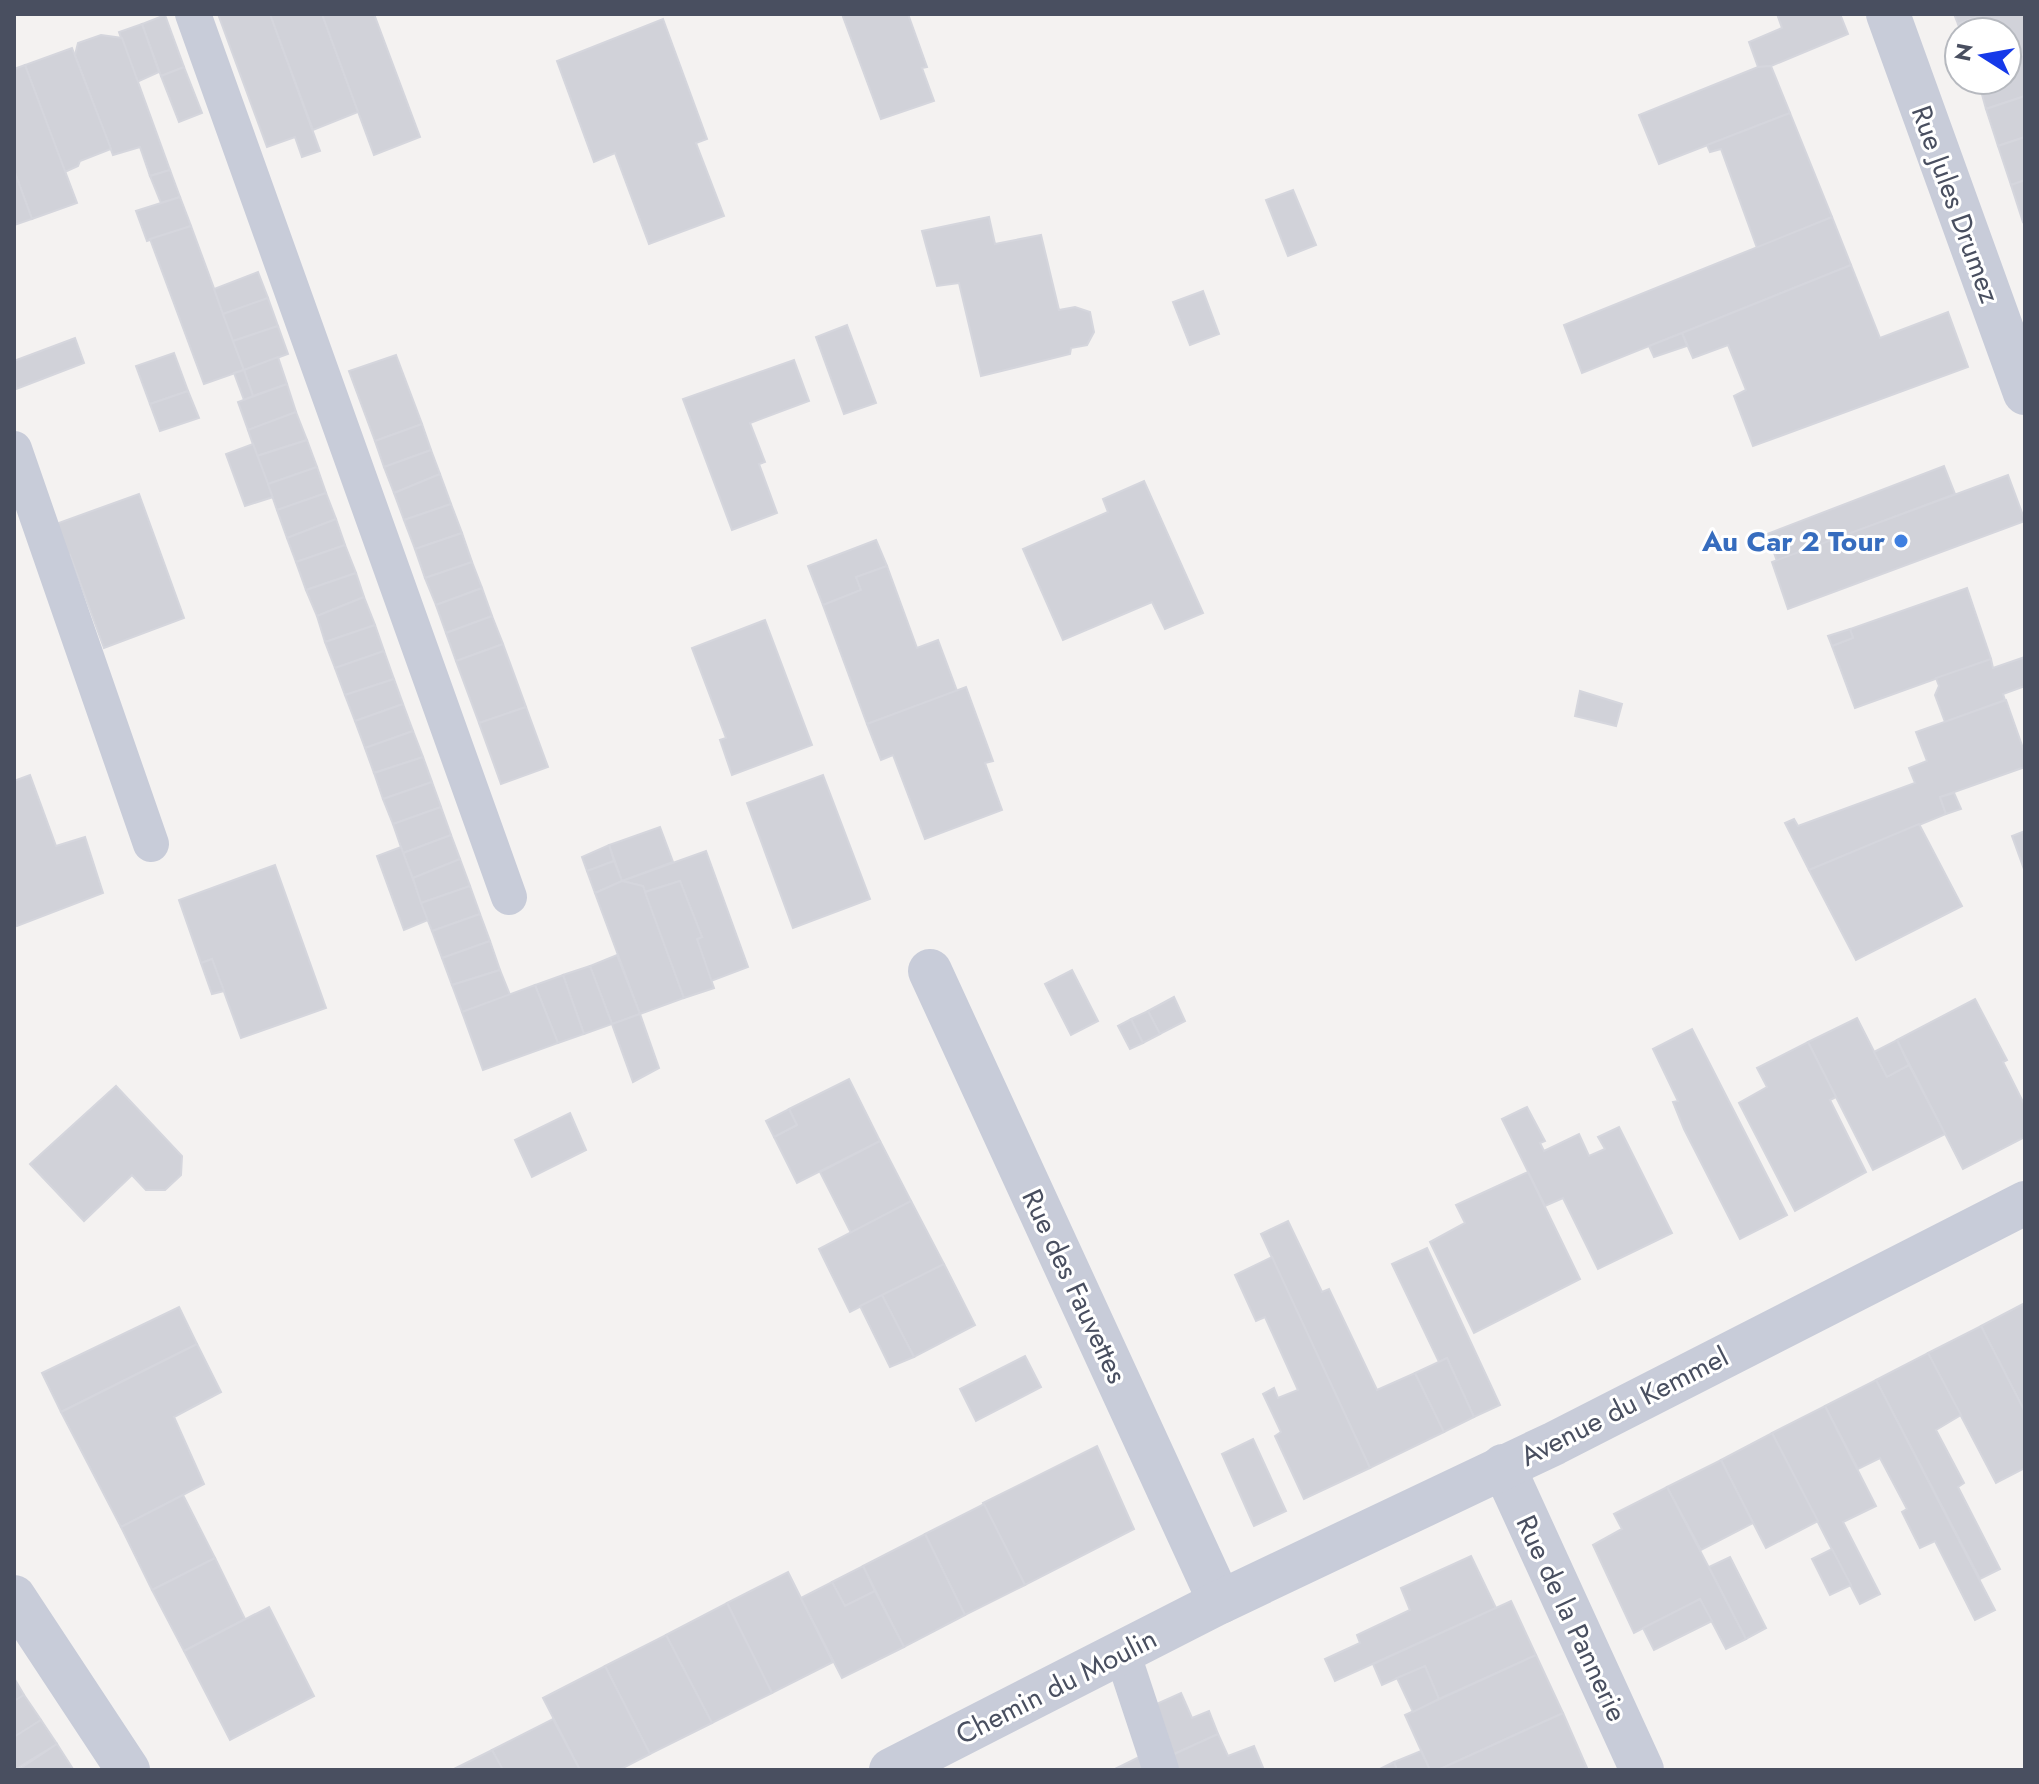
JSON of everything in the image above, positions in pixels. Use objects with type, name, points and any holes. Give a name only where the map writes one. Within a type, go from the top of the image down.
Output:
[{"type":"street","name":"Rue Jules Drumez","points":[[1888,14],[2025,393]]},
{"type":"street","name":"Rue des Fauvettes","points":[[930,971],[1220,1602]]},
{"type":"street","name":"Avenue du Kemmel","points":[[1220,1602],[1555,1443],[2025,1203]]},
{"type":"street","name":"Rue de la Pannerie","points":[[1503,1466],[1642,1770]]},
{"type":"street","points":[[14,1597],[128,1770]]},
{"type":"street","name":"Chemin du Moulin","points":[[891,1770],[1220,1602]]},
{"type":"lane","points":[[193,14],[509,897]]},
{"type":"lane","points":[[14,449],[151,844]]},
{"type":"lane","points":[[1122,1652],[1161,1770]]},
{"type":"building","points":[[218,14],[270,14],[320,151],[302,157],[295,137],[267,147]]},
{"type":"building","points":[[270,14],[322,14],[358,112],[313,130]]},
{"type":"building","points":[[322,14],[374,14],[420,137],[374,155]]},
{"type":"building","points":[[842,14],[908,14],[927,67],[922,68],[934,101],[881,119]]},
{"type":"building","points":[[1777,14],[1840,14],[1848,34],[1771,66],[1758,67],[1749,42],[1782,28]]},
{"type":"building","points":[[1954,14],[1985,14],[1980,16]]},
{"type":"building","points":[[2025,14],[2025,54],[2023,16],[1980,16]]},
{"type":"building","points":[[165,15],[184,67],[161,76],[142,24]]},
{"type":"building","points":[[663,19],[707,139],[696,143],[724,216],[649,244],[615,153],[594,162],[557,61]]},
{"type":"building","points":[[142,24],[159,72],[137,82],[119,32]]},
{"type":"building","points":[[101,35],[122,38],[170,170],[150,176],[140,147],[113,155],[75,55],[78,43]]},
{"type":"building","points":[[72,48],[111,149],[80,161],[78,166],[65,172],[25,65]]},
{"type":"building","points":[[2023,55],[2025,96],[1986,109],[1982,96],[2023,96]]},
{"type":"building","points":[[25,65],[77,203],[32,219],[14,170],[14,69]]},
{"type":"building","points":[[1771,66],[1790,113],[1659,164],[1639,115],[1758,67]]},
{"type":"building","points":[[184,67],[202,113],[179,122],[161,76]]},
{"type":"building","points":[[2025,96],[2025,137],[1998,146],[1986,109]]},
{"type":"building","points":[[1790,113],[1832,217],[1757,248],[1721,149],[1710,152],[1707,145]]},
{"type":"building","points":[[2025,137],[2025,180],[2011,185],[1998,146]]},
{"type":"building","points":[[14,170],[32,219],[14,225]]},
{"type":"building","points":[[170,170],[180,197],[161,203],[150,176]]},
{"type":"building","points":[[2025,180],[2025,221],[2023,222],[2011,185]]},
{"type":"building","points":[[1293,190],[1316,245],[1288,256],[1266,200]]},
{"type":"building","points":[[180,197],[191,226],[147,241],[136,211]]},
{"type":"building","points":[[989,217],[995,244],[1041,235],[1059,310],[1075,307],[1090,312],[1094,332],[1087,345],[1071,348],[1070,354],[981,376],[959,283],[937,286],[922,231]]},
{"type":"building","points":[[1832,217],[1851,265],[1582,373],[1564,325]]},
{"type":"building","points":[[191,226],[244,370],[204,384],[150,239]]},
{"type":"building","points":[[1851,265],[1880,338],[1948,312],[1968,367],[1753,446],[1734,396],[1746,390],[1728,345],[1693,358],[1682,333]]},
{"type":"building","points":[[258,272],[268,298],[223,314],[214,289]]},
{"type":"building","points":[[1203,291],[1219,334],[1190,345],[1173,302]]},
{"type":"building","points":[[268,298],[278,326],[233,341],[223,314]]},
{"type":"building","points":[[847,325],[876,403],[844,414],[816,337]]},
{"type":"building","points":[[278,326],[288,354],[244,370],[233,341]]},
{"type":"building","points":[[1682,333],[1687,346],[1654,357],[1649,346]]},
{"type":"building","points":[[75,338],[84,363],[16,389],[14,361]]},
{"type":"building","points":[[174,353],[188,391],[150,404],[136,366]]},
{"type":"building","points":[[396,355],[422,424],[375,441],[349,371]]},
{"type":"building","points":[[278,357],[287,384],[253,396],[244,370]]},
{"type":"building","points":[[794,360],[809,401],[750,423],[765,462],[759,464],[777,513],[732,530],[683,399]]},
{"type":"building","points":[[244,370],[253,396],[244,400],[234,373]]},
{"type":"building","points":[[287,384],[296,412],[248,430],[238,402]]},
{"type":"building","points":[[188,391],[199,418],[160,431],[150,404]]},
{"type":"building","points":[[296,412],[307,440],[257,456],[248,430]]},
{"type":"building","points":[[422,424],[431,450],[384,467],[375,441]]},
{"type":"building","points":[[307,440],[317,467],[268,484],[257,456]]},
{"type":"building","points":[[253,444],[273,497],[245,506],[226,454]]},
{"type":"building","points":[[431,450],[440,474],[394,493],[384,467]]},
{"type":"building","points":[[1944,466],[1955,494],[1777,561],[1767,534]]},
{"type":"building","points":[[317,467],[326,493],[277,510],[268,484]]},
{"type":"building","points":[[440,474],[451,504],[404,520],[394,493]]},
{"type":"building","name":"Au Car 2 Tour","points":[[2008,475],[2025,521],[1788,609],[1772,562]]},
{"type":"building","points":[[1144,481],[1203,613],[1165,629],[1152,602],[1063,640],[1023,549],[1108,512],[1103,499]]},
{"type":"building","points":[[326,493],[336,519],[287,538],[277,510]]},
{"type":"building","points":[[139,494],[184,618],[104,648],[70,555],[64,557],[53,525]]},
{"type":"building","points":[[451,504],[462,533],[415,549],[404,520]]},
{"type":"building","points":[[336,519],[345,545],[296,562],[287,538]]},
{"type":"building","points":[[462,533],[472,562],[425,578],[415,549]]},
{"type":"building","points":[[876,540],[887,566],[856,577],[861,590],[823,605],[808,566]]},
{"type":"building","points":[[345,545],[356,573],[306,590],[296,562]]},
{"type":"building","points":[[472,562],[482,588],[436,605],[425,578]]},
{"type":"building","points":[[887,566],[917,648],[938,640],[957,691],[867,724],[823,605],[861,590],[856,577]]},
{"type":"building","points":[[356,573],[364,597],[317,616],[306,590]]},
{"type":"building","points":[[482,588],[492,616],[446,633],[436,605]]},
{"type":"building","points":[[1967,588],[1991,659],[1855,708],[1832,646],[1853,638],[1850,629]]},
{"type":"building","points":[[364,597],[375,625],[325,642],[317,616]]},
{"type":"building","points":[[492,616],[503,644],[456,661],[446,633]]},
{"type":"building","points":[[765,620],[812,745],[732,775],[720,740],[726,738],[692,648]]},
{"type":"building","points":[[375,625],[384,651],[335,668],[325,642]]},
{"type":"building","points":[[1850,629],[1853,638],[1832,646],[1828,636]]},
{"type":"building","points":[[503,644],[526,707],[479,723],[456,661]]},
{"type":"building","points":[[384,651],[394,679],[345,695],[335,668]]},
{"type":"building","points":[[2025,657],[2025,686],[2003,694],[2005,700],[1945,722],[1935,695],[1939,686],[1936,678],[1991,659],[1993,668]]},
{"type":"building","points":[[394,679],[403,704],[355,721],[345,695]]},
{"type":"building","points":[[966,687],[993,761],[985,763],[1002,810],[925,839],[893,755],[881,760],[867,724]]},
{"type":"building","points":[[1580,691],[1622,704],[1616,726],[1575,716]]},
{"type":"building","points":[[2006,700],[2025,754],[2025,767],[1940,797],[1946,814],[1809,870],[1785,823],[1794,819],[1798,826],[1915,783],[1909,768],[1927,761],[1916,732]]},
{"type":"building","points":[[403,704],[413,731],[365,748],[355,721]]},
{"type":"building","points":[[526,707],[548,767],[501,784],[479,723]]},
{"type":"building","points":[[413,731],[423,757],[374,773],[365,748]]},
{"type":"building","points":[[423,757],[432,782],[383,799],[374,773]]},
{"type":"building","points":[[30,775],[56,846],[85,837],[103,893],[17,926],[14,917],[14,781]]},
{"type":"building","points":[[823,775],[870,899],[793,928],[747,803]]},
{"type":"building","points":[[432,782],[441,807],[393,824],[383,799]]},
{"type":"building","points":[[1954,793],[1961,809],[1946,814],[1940,797]]},
{"type":"building","points":[[441,807],[451,835],[403,853],[393,824]]},
{"type":"building","points":[[1919,824],[1962,906],[1856,960],[1809,870]]},
{"type":"building","points":[[660,827],[673,862],[622,881],[609,845]]},
{"type":"building","points":[[2025,831],[2025,872],[2012,836]]},
{"type":"building","points":[[451,835],[460,859],[413,878],[403,853]]},
{"type":"building","points":[[609,845],[614,861],[587,871],[582,857]]},
{"type":"building","points":[[401,847],[428,920],[404,930],[377,856]]},
{"type":"building","points":[[706,851],[748,967],[711,981],[697,939],[702,937],[680,881],[645,892],[643,886],[622,881]]},
{"type":"building","points":[[460,859],[470,886],[421,903],[413,878]]},
{"type":"building","points":[[614,861],[622,881],[595,893],[587,871]]},
{"type":"building","points":[[275,865],[326,1008],[241,1038],[212,959],[201,963],[179,900]]},
{"type":"building","points":[[622,881],[643,886],[684,998],[640,1014],[595,893]]},
{"type":"building","points":[[680,881],[702,937],[697,939],[714,988],[684,998],[645,892]]},
{"type":"building","points":[[470,886],[480,914],[432,931],[421,903]]},
{"type":"building","points":[[480,914],[490,941],[442,958],[432,931]]},
{"type":"building","points":[[490,941],[500,970],[452,985],[442,958]]},
{"type":"building","points":[[617,955],[640,1014],[612,1024],[590,966]]},
{"type":"building","points":[[212,959],[224,991],[212,994],[201,963]]},
{"type":"building","points":[[590,966],[612,1024],[584,1034],[563,975]]},
{"type":"building","points":[[500,970],[510,995],[462,1012],[452,985]]},
{"type":"building","points":[[1072,970],[1098,1021],[1071,1035],[1045,984]]},
{"type":"building","points":[[563,975],[584,1034],[558,1043],[535,985]]},
{"type":"building","points":[[535,985],[558,1043],[483,1070],[462,1012]]},
{"type":"building","points":[[1174,997],[1185,1021],[1160,1034],[1148,1011]]},
{"type":"building","points":[[1975,999],[2007,1060],[2003,1062],[2025,1106],[2025,1137],[1963,1169],[1897,1040]]},
{"type":"building","points":[[1148,1011],[1160,1034],[1143,1043],[1131,1019]]},
{"type":"building","points":[[640,1014],[659,1068],[633,1082],[612,1024]]},
{"type":"building","points":[[1857,1018],[1887,1077],[1909,1065],[1945,1134],[1873,1170],[1808,1042]]},
{"type":"building","points":[[1131,1019],[1143,1043],[1130,1049],[1118,1026]]},
{"type":"building","points":[[1692,1029],[1787,1215],[1740,1239],[1684,1129],[1673,1102],[1678,1101],[1653,1049]]},
{"type":"building","points":[[1897,1040],[1909,1065],[1887,1077],[1874,1052]]},
{"type":"building","points":[[1808,1042],[1836,1097],[1830,1100],[1866,1172],[1795,1211],[1739,1103],[1767,1087],[1757,1068]]},
{"type":"building","points":[[849,1079],[880,1141],[797,1183],[774,1137],[797,1125],[789,1109]]},
{"type":"building","points":[[116,1086],[182,1156],[181,1175],[165,1190],[146,1190],[132,1175],[84,1221],[30,1164]]},
{"type":"building","points":[[1527,1107],[1545,1141],[1540,1143],[1544,1151],[1579,1134],[1589,1156],[1605,1149],[1598,1137],[1619,1127],[1672,1233],[1598,1269],[1563,1198],[1545,1206],[1502,1119]]},
{"type":"building","points":[[789,1109],[797,1125],[774,1137],[766,1121]]},
{"type":"building","points":[[570,1113],[586,1150],[532,1177],[515,1140]]},
{"type":"building","points":[[880,1141],[911,1201],[851,1233],[820,1172]]},
{"type":"building","points":[[1528,1172],[1580,1279],[1474,1333],[1430,1242],[1465,1223],[1456,1205]]},
{"type":"building","points":[[911,1201],[944,1264],[850,1312],[819,1249]]},
{"type":"building","points":[[1288,1221],[1322,1292],[1329,1289],[1377,1390],[1415,1373],[1444,1432],[1370,1468],[1261,1234]]},
{"type":"building","points":[[1427,1248],[1500,1405],[1474,1417],[1447,1358],[1439,1362],[1392,1264]]},
{"type":"building","points":[[1272,1257],[1370,1468],[1304,1499],[1275,1436],[1281,1432],[1263,1394],[1274,1388],[1278,1398],[1298,1390],[1265,1317],[1256,1321],[1235,1275]]},
{"type":"building","points":[[944,1264],[975,1325],[914,1357],[882,1295]]},
{"type":"building","points":[[882,1295],[914,1357],[890,1367],[860,1306]]},
{"type":"building","points":[[2025,1303],[2025,1412],[1981,1326]]},
{"type":"building","points":[[179,1307],[197,1344],[61,1412],[42,1373]]},
{"type":"building","points":[[1981,1326],[2025,1412],[2025,1468],[1996,1483],[1928,1353]]},
{"type":"building","points":[[197,1344],[221,1392],[174,1417],[204,1484],[121,1527],[61,1412]]},
{"type":"building","points":[[1928,1353],[1961,1415],[1936,1430],[1964,1483],[1958,1487],[2000,1569],[1980,1579],[1876,1380]]},
{"type":"building","points":[[1025,1356],[1041,1387],[976,1421],[960,1389]]},
{"type":"building","points":[[1447,1358],[1474,1417],[1444,1432],[1415,1373]]},
{"type":"building","points":[[1876,1380],[1995,1610],[1975,1620],[1935,1541],[1920,1548],[1902,1512],[1907,1509],[1880,1458],[1858,1469],[1825,1406]]},
{"type":"building","points":[[1825,1406],[1876,1506],[1843,1522],[1880,1594],[1860,1604],[1772,1433]]},
{"type":"building","points":[[1772,1433],[1818,1521],[1766,1548],[1721,1460]]},
{"type":"building","points":[[1253,1439],[1286,1511],[1254,1526],[1222,1454]]},
{"type":"building","points":[[1097,1446],[1134,1529],[1025,1585],[983,1503]]},
{"type":"building","points":[[1721,1460],[1753,1523],[1701,1550],[1667,1487]]},
{"type":"building","points":[[1667,1487],[1746,1639],[1726,1649],[1700,1599],[1634,1633],[1593,1545],[1622,1529],[1614,1514]]},
{"type":"building","points":[[183,1495],[215,1558],[152,1590],[121,1527]]},
{"type":"building","points":[[984,1504],[1025,1585],[965,1615],[925,1534]]},
{"type":"building","points":[[925,1534],[965,1615],[904,1647],[863,1566]]},
{"type":"building","points":[[1832,1549],[1851,1585],[1830,1595],[1812,1559]]},
{"type":"building","points":[[1471,1556],[1496,1608],[1335,1681],[1325,1659],[1360,1643],[1357,1635],[1410,1610],[1401,1588]]},
{"type":"building","points":[[1730,1557],[1766,1628],[1746,1639],[1709,1567]]},
{"type":"building","points":[[215,1558],[245,1619],[184,1651],[152,1590]]},
{"type":"building","points":[[863,1566],[875,1591],[845,1606],[832,1582]]},
{"type":"building","points":[[788,1572],[833,1662],[772,1693],[727,1603]]},
{"type":"building","points":[[832,1582],[845,1606],[875,1591],[904,1647],[842,1678],[801,1598]]},
{"type":"building","points":[[1700,1599],[1712,1621],[1654,1650],[1643,1628]]},
{"type":"building","points":[[1511,1601],[1536,1655],[1439,1699],[1425,1666],[1382,1685],[1373,1664]]},
{"type":"building","points":[[727,1603],[772,1693],[712,1723],[666,1635]]},
{"type":"building","points":[[269,1607],[314,1696],[230,1740],[184,1651]]},
{"type":"building","points":[[666,1635],[712,1723],[650,1754],[605,1666]]},
{"type":"building","points":[[1536,1655],[1563,1713],[1438,1770],[1430,1770],[1405,1715]]},
{"type":"building","points":[[605,1666],[650,1754],[619,1770],[580,1770],[543,1698]]},
{"type":"building","points":[[1425,1666],[1439,1699],[1413,1712],[1397,1678]]},
{"type":"building","points":[[14,1678],[24,1695],[14,1701]]},
{"type":"building","points":[[1181,1693],[1192,1718],[1209,1711],[1218,1734],[1172,1755],[1152,1706]]},
{"type":"building","points":[[24,1695],[41,1720],[14,1737],[14,1701]]},
{"type":"building","points":[[1563,1713],[1587,1768],[1438,1770]]},
{"type":"building","points":[[553,1719],[580,1770],[503,1770],[492,1750]]},
{"type":"building","points":[[41,1720],[57,1744],[14,1770],[14,1737]]},
{"type":"building","points":[[1218,1734],[1228,1756],[1254,1746],[1264,1770],[1178,1770],[1172,1755]]},
{"type":"building","points":[[57,1744],[73,1769],[18,1770]]},
{"type":"building","points":[[492,1750],[503,1770],[452,1770]]},
{"type":"building","points":[[1421,1751],[1430,1770],[1397,1770],[1394,1762]]},
{"type":"building","points":[[1141,1756],[1147,1770],[1113,1770]]},
{"type":"building","points":[[1394,1762],[1397,1770],[1378,1770]]},
{"type":"place","name":"Au Car 2 Tour","points":[[1901,541]]}]
